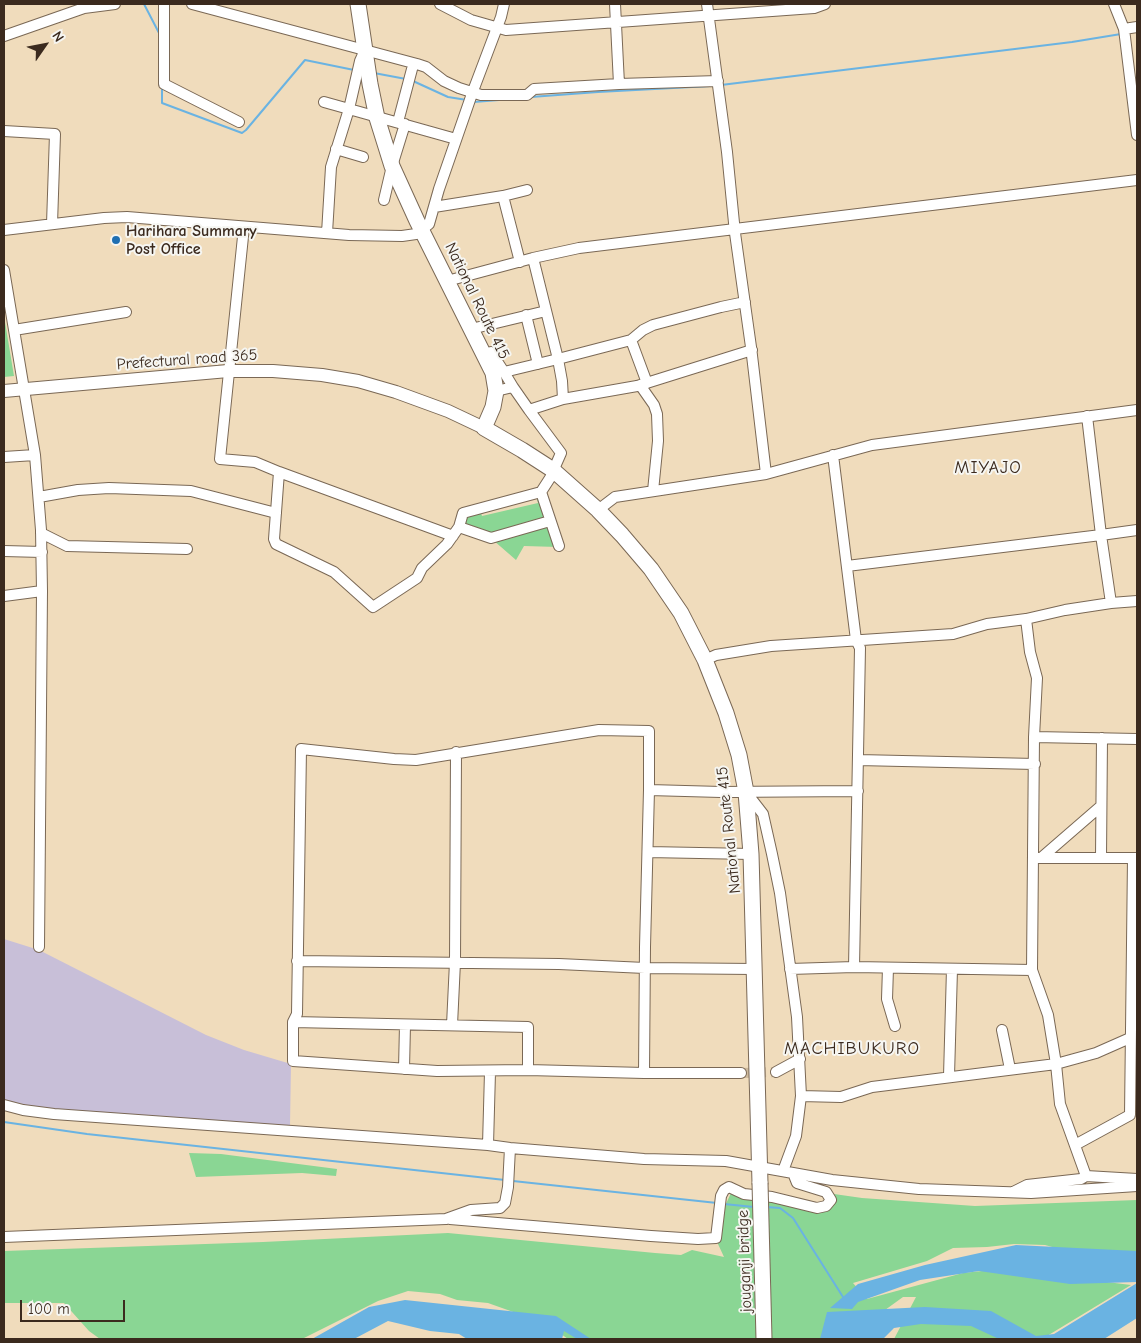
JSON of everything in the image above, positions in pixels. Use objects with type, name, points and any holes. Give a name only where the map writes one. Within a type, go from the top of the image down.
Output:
[{"type":"highway","name":"National Route 415","points":[[358,4],[377,118],[392,166],[446,281],[493,372],[496,391],[493,407],[484,428],[553,470],[598,510],[651,569],[681,614],[705,660],[726,713],[739,755],[746,792],[751,854],[760,1183]]},
{"type":"highway","name":"jouganji bridge","points":[[760,1183],[764,1339]]},
{"type":"main road","name":"Prefectural road 365","points":[[4,391],[228,371],[273,371],[322,375],[358,381],[396,392],[448,411],[484,428]]},
{"type":"street","points":[[4,36],[84,8],[115,4]]},
{"type":"street","points":[[164,4],[164,84],[239,122]]},
{"type":"street","points":[[192,4],[426,67],[444,81],[459,88],[481,94],[528,94],[534,89],[718,81]]},
{"type":"street","points":[[440,4],[471,20],[506,30],[814,8],[826,4]]},
{"type":"street","points":[[4,230],[128,217],[327,233],[402,236],[413,235],[422,231],[429,224],[456,139],[504,4]]},
{"type":"street","points":[[615,4],[619,84]]},
{"type":"street","points":[[707,4],[718,81],[734,229],[752,350],[766,474]]},
{"type":"street","points":[[1114,4],[1124,29],[1137,135]]},
{"type":"street","points":[[1124,29],[1137,27]]},
{"type":"street","points":[[327,233],[331,167],[349,109],[360,61],[365,50]]},
{"type":"street","points":[[384,200],[412,69]]},
{"type":"street","points":[[324,102],[456,139]]},
{"type":"street","points":[[4,131],[54,134],[52,224]]},
{"type":"street","points":[[336,149],[363,157]]},
{"type":"street","points":[[446,281],[579,248],[1137,180]]},
{"type":"street","points":[[434,207],[503,196],[527,190]]},
{"type":"street","points":[[503,196],[520,262]]},
{"type":"street","points":[[244,227],[220,459],[255,462],[453,536]]},
{"type":"street","points":[[533,258],[558,359],[563,399]]},
{"type":"street","points":[[4,270],[35,455],[42,552],[39,947]]},
{"type":"street","points":[[504,372],[631,340],[643,330],[654,325],[745,302]]},
{"type":"street","points":[[471,329],[546,311]]},
{"type":"street","points":[[14,330],[126,312]]},
{"type":"street","points":[[526,315],[538,364]]},
{"type":"street","points":[[631,340],[644,384],[656,414],[658,441],[653,491]]},
{"type":"street","points":[[529,410],[563,399],[644,384],[752,350]]},
{"type":"street","points":[[279,472],[274,539],[276,544],[334,572],[373,606],[417,578],[422,568],[453,536],[459,527],[462,513],[541,492],[550,478],[561,453],[513,387],[491,352],[484,354]]},
{"type":"street","points":[[496,391],[513,387]]},
{"type":"street","points":[[598,510],[615,497],[766,474],[872,444],[1137,410]]},
{"type":"street","points":[[1087,416],[1111,603]]},
{"type":"street","points":[[4,458],[35,455]]},
{"type":"street","points":[[833,455],[856,640],[860,648],[854,967]]},
{"type":"street","points":[[39,497],[78,490],[109,488],[191,491],[276,513]]},
{"type":"street","points":[[541,492],[559,546]]},
{"type":"street","points":[[459,527],[491,538],[550,521]]},
{"type":"street","points":[[847,566],[1137,530]]},
{"type":"street","points":[[41,533],[67,546],[187,549]]},
{"type":"street","points":[[4,551],[42,552]]},
{"type":"street","points":[[4,596],[42,591]]},
{"type":"street","points":[[705,660],[716,655],[771,646],[953,634],[987,624],[1026,619],[1065,610],[1137,601]]},
{"type":"street","points":[[1026,619],[1030,652],[1037,678],[1034,737],[1037,858],[1032,970],[1048,1014],[1060,1104],[1086,1176]]},
{"type":"street","points":[[644,1073],[644,968],[648,852],[649,731],[599,730],[416,760],[394,760],[301,749],[297,1014],[293,1022],[292,1061],[404,1069],[490,1072],[528,1070],[644,1073],[741,1072]]},
{"type":"street","points":[[1034,737],[1137,739]]},
{"type":"street","points":[[1101,857],[1102,738]]},
{"type":"street","points":[[452,1025],[455,962],[456,752]]},
{"type":"street","points":[[858,760],[1035,764]]},
{"type":"street","points":[[649,790],[746,792],[858,791]]},
{"type":"street","points":[[746,792],[763,814],[780,893],[797,1017],[802,1096],[788,1172]]},
{"type":"street","points":[[1037,858],[1101,806]]},
{"type":"street","points":[[648,852],[751,854]]},
{"type":"street","points":[[1037,858],[1135,858],[1130,1038],[1134,1065],[1130,1115],[1075,1144]]},
{"type":"street","points":[[297,960],[755,969]]},
{"type":"street","points":[[790,968],[854,967],[1032,970]]},
{"type":"street","points":[[888,968],[888,998],[895,1026]]},
{"type":"street","points":[[950,1076],[952,969]]},
{"type":"street","points":[[293,1022],[528,1027],[528,1070]]},
{"type":"street","points":[[404,1069],[406,1025]]},
{"type":"street","points":[[1002,1030],[1010,1069]]},
{"type":"street","points":[[802,1096],[840,1097],[872,1087],[1056,1064],[1096,1053],[1130,1038]]},
{"type":"street","points":[[776,1072],[800,1059]]},
{"type":"street","points":[[488,1145],[490,1072]]},
{"type":"street","points":[[4,1105],[23,1110],[54,1114],[488,1145],[644,1159],[726,1162],[759,1166],[832,1180],[919,1189],[1032,1193],[1092,1191],[1137,1186]]},
{"type":"street","points":[[446,1219],[471,1210],[500,1208],[505,1203],[508,1187],[510,1148]]},
{"type":"street","points":[[4,1237],[446,1219],[651,1236],[698,1239],[716,1238],[721,1196],[724,1190],[729,1187],[744,1194],[772,1197],[817,1208],[826,1206],[831,1200],[826,1192],[797,1183],[788,1172]]},
{"type":"street","points":[[1012,1192],[1017,1188],[1026,1186],[1081,1179],[1086,1176],[1137,1179]]},
{"type":"shaded area","points":[[4,939],[39,950],[206,1035],[244,1050],[291,1064],[290,1126],[45,1109],[4,1100]]},
{"type":"green space","points":[[4,316],[14,376],[4,377]]},
{"type":"green space","points":[[541,495],[558,547],[524,546],[516,560],[493,540],[462,525],[465,514],[480,510],[482,516],[538,503],[536,496]]},
{"type":"green space","points":[[189,1153],[221,1154],[337,1169],[336,1176],[302,1173],[196,1177]]},
{"type":"green space","points":[[732,1191],[747,1197],[832,1204],[834,1194],[862,1198],[975,1206],[1137,1200],[1137,1265],[1100,1260],[1045,1245],[1014,1244],[953,1248],[927,1261],[853,1283],[867,1299],[963,1273],[1001,1269],[1131,1285],[1042,1339],[894,1339],[916,1297],[903,1297],[845,1339],[568,1339],[547,1324],[488,1303],[457,1300],[440,1294],[408,1291],[378,1301],[302,1339],[100,1339],[89,1331],[64,1303],[4,1303],[4,1251],[448,1233],[681,1255],[692,1250],[724,1257],[718,1244],[722,1212]]},
{"type":"water","points":[[1016,1245],[1137,1251],[1137,1282],[1070,1284],[979,1271],[920,1280],[858,1302],[852,1309],[830,1308],[858,1284],[925,1265]]},
{"type":"water","points":[[1137,1283],[1137,1318],[1104,1339],[999,1339],[971,1326],[921,1324],[894,1328],[883,1339],[820,1339],[827,1312],[925,1307],[991,1311],[1036,1336],[1054,1334]]},
{"type":"water","points":[[405,1300],[556,1316],[591,1339],[577,1339],[564,1331],[562,1339],[467,1339],[459,1334],[430,1331],[388,1321],[354,1339],[312,1339],[369,1307]]},
{"type":"waterway","points":[[144,4],[159,33]]},
{"type":"waterway","points":[[721,85],[1072,42],[1121,34]]},
{"type":"waterway","points":[[162,87],[162,103],[242,133],[305,60],[354,70]]},
{"type":"waterway","points":[[374,73],[406,79]]},
{"type":"waterway","points":[[413,81],[448,97],[467,100]]},
{"type":"waterway","points":[[531,97],[711,86]]},
{"type":"waterway","points":[[474,102],[499,100]]},
{"type":"waterway","points":[[4,1122],[87,1134],[505,1180]]},
{"type":"waterway","points":[[513,1181],[717,1203]]},
{"type":"waterway","points":[[724,1204],[754,1207]]},
{"type":"waterway","points":[[766,1207],[780,1208],[793,1218],[843,1297]]},
{"type":"tunnel","points":[[741,1073],[776,1072]]},
{"type":"place","name":"Harihara Summary Post Office","points":[[116,240]]},
{"type":"district","name":"MIYAJO","points":[[988,468]]},
{"type":"district","name":"MACHIBUKURO","points":[[852,1049]]}]
